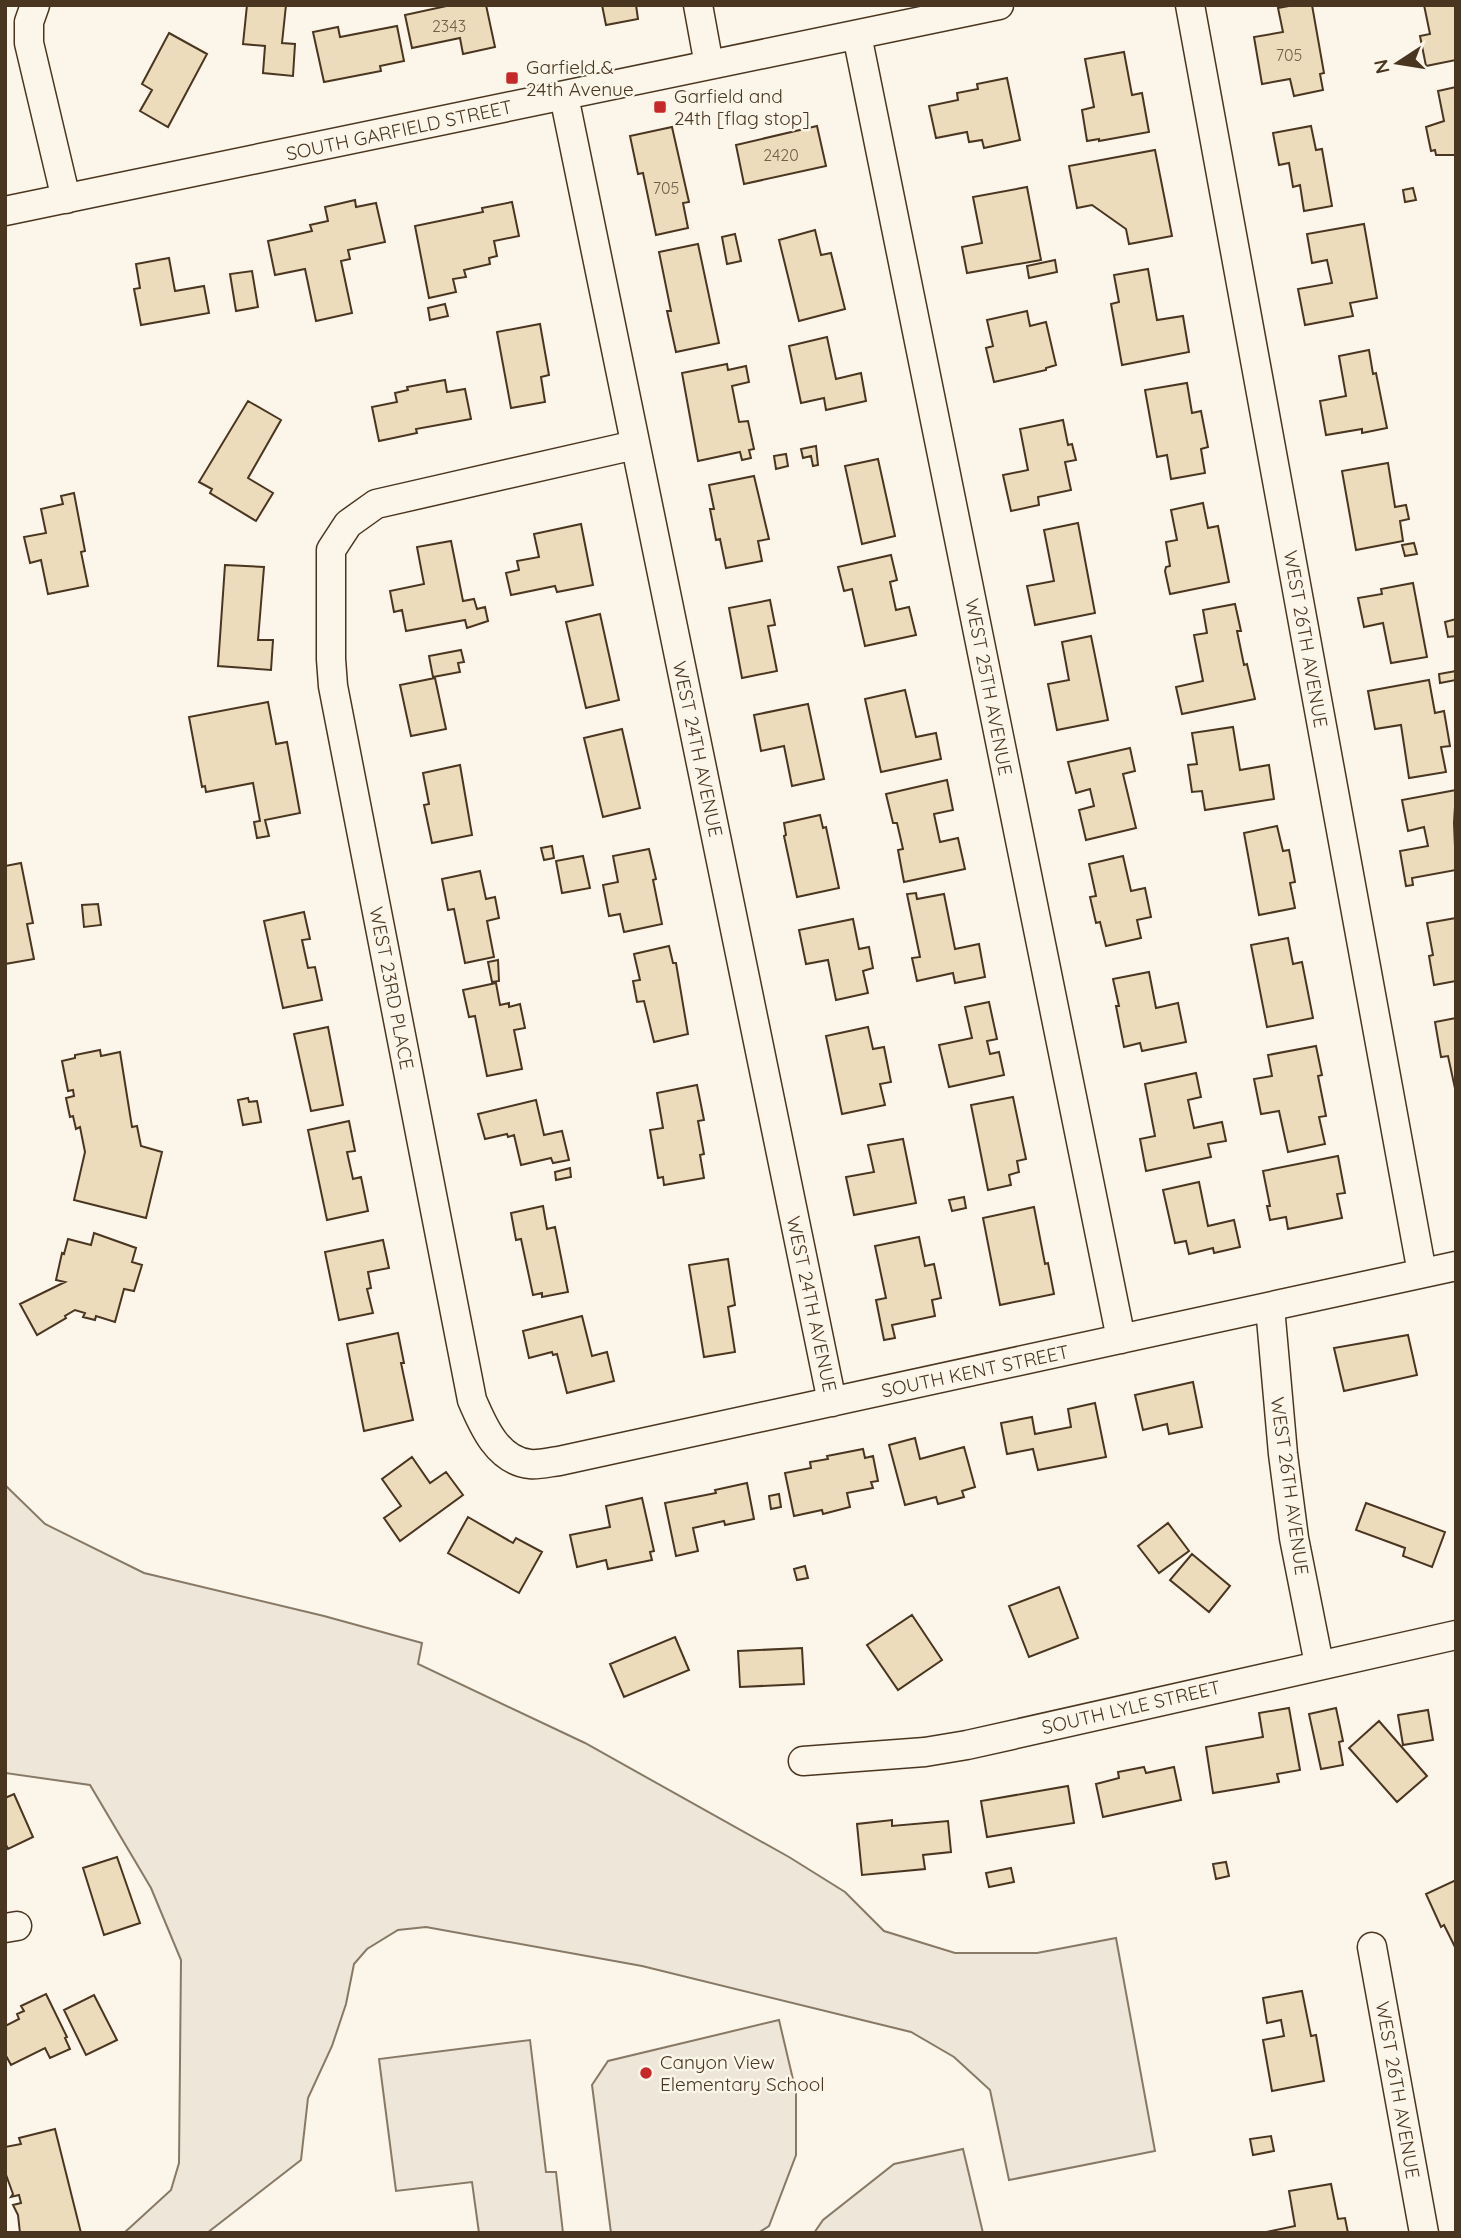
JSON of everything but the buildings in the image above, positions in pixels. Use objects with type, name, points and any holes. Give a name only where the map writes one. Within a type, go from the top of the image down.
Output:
[{"type":"street","points":[[35,5],[29,22],[29,43],[66,199]]},
{"type":"street","points":[[698,5],[709,65]]},
{"type":"street","name":"SOUTH GARFIELD STREET","points":[[5,211],[999,5]]},
{"type":"street","name":"WEST 26TH AVENUE","points":[[1190,5],[1422,1273]]},
{"type":"street","name":"WEST 25TH AVENUE","points":[[857,35],[1121,1339]]},
{"type":"street","name":"WEST 24TH AVENUE","points":[[564,96],[832,1402]]},
{"type":"street","name":"WEST 23RD PLACE","points":[[498,1447],[481,1421],[472,1400],[333,685],[331,550],[348,524],[376,504],[635,445]]},
{"type":"street","name":"SOUTH KENT STREET","points":[[498,1447],[514,1459],[530,1464],[559,1461],[1456,1266]]},
{"type":"street","name":"WEST 26TH AVENUE","points":[[1270,1307],[1283,1454],[1294,1538],[1319,1664]]},
{"type":"street","name":"SOUTH LYLE STREET","points":[[803,1761],[925,1752],[967,1745],[1456,1635]]},
{"type":"street","name":"WEST 26TH AVENUE","points":[[1372,1947],[1424,2233]]},
{"type":"shaded area","points":[[5,1485],[45,1524],[144,1573],[324,1616],[422,1643],[418,1664],[585,1743],[789,1857],[845,1892],[884,1931],[955,1953],[1037,1953],[1116,1938],[1155,2151],[1009,2180],[990,2090],[954,2057],[911,2032],[642,1966],[426,1927],[398,1930],[367,1949],[354,1964],[346,2004],[332,2046],[308,2098],[301,2160],[207,2233],[124,2233],[171,2190],[179,2163],[181,1960],[151,1888],[90,1785],[5,1773]]},
{"type":"shaded area","points":[[779,2020],[796,2092],[796,2155],[769,2226],[758,2233],[611,2233],[592,2085],[608,2061]]},
{"type":"shaded area","points":[[530,2040],[546,2172],[556,2172],[563,2233],[479,2233],[472,2182],[396,2191],[379,2059]]},
{"type":"shaded area","points":[[963,2149],[983,2233],[814,2233],[823,2220],[894,2164]]},
{"type":"place","name":"Garfield & 24th Avenue","points":[[512,78]]},
{"type":"place","name":"Garfield and 24th [flag stop]","points":[[660,107]]},
{"type":"place","name":"Canyon View Elementary School","points":[[646,2073]]}]
